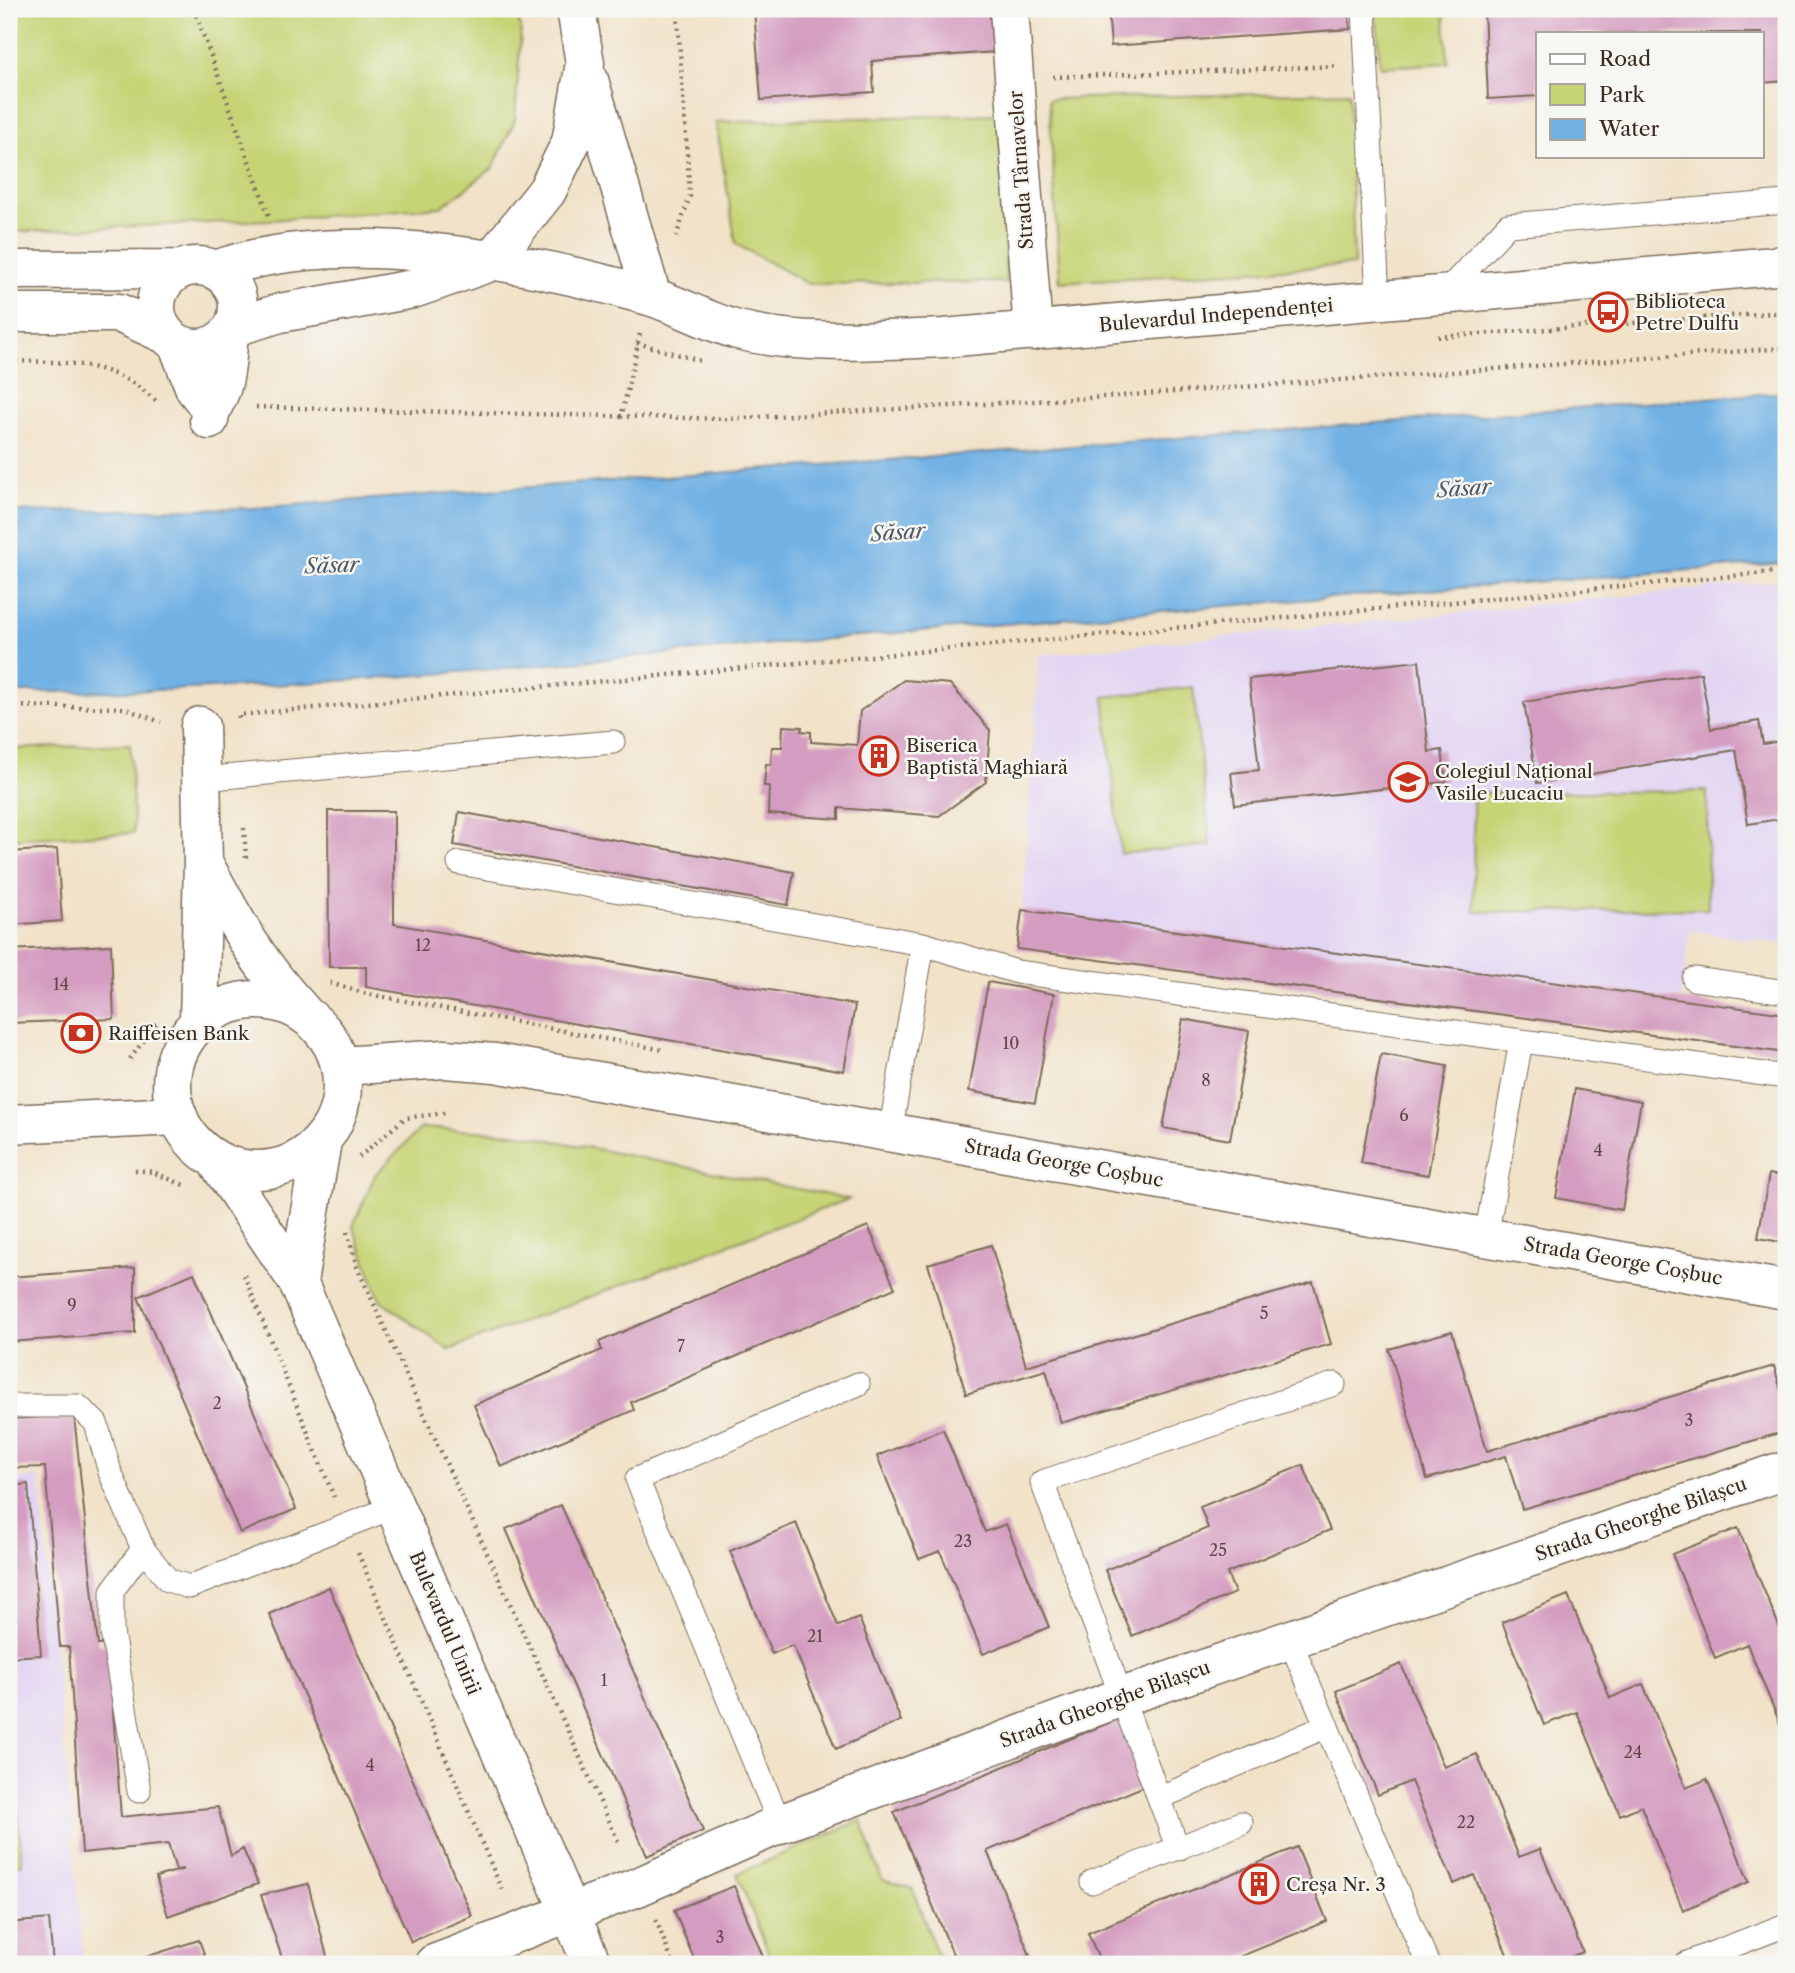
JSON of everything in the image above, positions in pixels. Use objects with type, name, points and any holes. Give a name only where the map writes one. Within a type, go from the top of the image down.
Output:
[{"type":"main road","points":[[576,9],[585,63],[607,148],[652,297]]},
{"type":"main road","name":"Strada Târnavelor","points":[[1009,9],[1033,331]]},
{"type":"main road","points":[[9,313],[119,313],[196,349],[215,345],[232,330],[280,313],[413,289],[490,262],[535,207],[561,167],[579,114],[585,63]]},
{"type":"main road","name":"Bulevardul Independenței","points":[[9,270],[197,269],[273,254],[335,250],[414,250],[490,262],[652,297],[701,319],[740,331],[852,341],[1033,331],[1786,265]]},
{"type":"main road","points":[[197,269],[230,282],[238,299],[239,313],[232,330],[225,378],[210,414],[156,316],[156,297],[165,280],[197,269]]},
{"type":"main road","name":"Bulevardul Unirii","points":[[184,725],[202,779],[200,1022]]},
{"type":"main road","name":"Bulevardul Unirii","points":[[203,862],[246,944],[269,975],[327,1037],[341,1066],[340,1106],[333,1124],[322,1141],[296,1161],[264,1170],[248,1170],[216,1160]]},
{"type":"main road","name":"Bulevardul Unirii","points":[[304,1014],[269,1001],[250,1000],[232,1003],[200,1022],[179,1049],[174,1066],[173,1100],[187,1134],[216,1160],[298,1282],[592,1964]]},
{"type":"main road","name":"Strada George Coșbuc","points":[[341,1066],[445,1059],[495,1063],[1786,1290]]},
{"type":"main road","points":[[9,1124],[178,1116]]},
{"type":"main road","name":"Bulevardul Unirii","points":[[298,1282],[322,1141]]},
{"type":"main road","name":"Strada Gheorghe Bilașcu","points":[[434,1964],[640,1886],[780,1824],[1122,1697],[1776,1474],[1786,1474]]},
{"type":"lane","points":[[1364,9],[1378,302]]},
{"type":"lane","points":[[1442,296],[1508,225],[1786,202]]},
{"type":"lane","points":[[202,779],[613,742]]},
{"type":"lane","points":[[459,863],[923,944],[1017,972],[1786,1077]]},
{"type":"lane","points":[[890,1133],[923,944]]},
{"type":"lane","points":[[1694,979],[1786,992]]},
{"type":"lane","points":[[1486,1237],[1521,1041]]},
{"type":"lane","points":[[780,1824],[637,1479],[858,1384]]},
{"type":"lane","points":[[1178,1849],[1042,1482],[1334,1384]]},
{"type":"lane","points":[[9,1406],[78,1406],[96,1423],[110,1472],[143,1549],[168,1580],[189,1587],[394,1507]]},
{"type":"lane","points":[[139,1791],[112,1632],[112,1591],[143,1549]]},
{"type":"lane","points":[[1289,1639],[1428,1964]]},
{"type":"lane","points":[[1159,1798],[1326,1726]]},
{"type":"lane","points":[[1092,1882],[1241,1823]]},
{"type":"lane","points":[[1685,1964],[1786,1925]]},
{"type":"path","points":[[194,9],[271,220]]},
{"type":"path","points":[[1014,79],[1367,65]]},
{"type":"path","points":[[252,407],[725,419],[1104,397],[1786,348]]},
{"type":"path","points":[[239,715],[1786,571]]},
{"type":"path","points":[[9,706],[123,708],[184,725]]},
{"type":"path","points":[[320,977],[332,984],[363,993],[444,1009]]},
{"type":"path","points":[[355,1167],[360,1156],[405,1118],[446,1113]]},
{"type":"path","points":[[345,1220],[357,1267],[618,1841]]},
{"type":"path","points":[[256,1305],[346,1525],[502,1890]]},
{"type":"path","points":[[651,1909],[673,1964]]},
{"type":"shaded area","name":"Colegiul Național Vasile Lucaciu","points":[[1786,580],[1786,944],[1690,931],[1681,999],[1022,910],[1039,655]]},
{"type":"shaded area","points":[[39,1477],[84,1964],[9,1964],[9,1480]]},
{"type":"green space","points":[[9,9],[516,9],[521,31],[515,120],[493,168],[441,207],[270,220],[9,232]]},
{"type":"green space","points":[[1376,9],[1444,9],[1448,63],[1380,67]]},
{"type":"green space","points":[[1349,92],[1354,265],[1060,282],[1049,99]]},
{"type":"green space","points":[[999,114],[1006,282],[808,284],[736,244],[716,122]]},
{"type":"green space","points":[[1193,687],[1210,845],[1121,854],[1104,697]]},
{"type":"green space","points":[[130,744],[134,833],[9,839],[9,749]]},
{"type":"green space","points":[[1707,791],[1708,909],[1474,912],[1473,793]]},
{"type":"green space","points":[[421,1128],[515,1133],[849,1199],[449,1350],[380,1300],[353,1226],[375,1175]]},
{"type":"green space","points":[[9,1748],[13,1748],[22,1864],[9,1865]]},
{"type":"green space","points":[[861,1820],[882,1880],[912,1888],[941,1964],[773,1964],[737,1874]]},
{"type":"water","name":"Săsar","points":[[1786,392],[1786,563],[1076,618],[425,675],[217,688],[9,692],[9,512],[253,508]]},
{"type":"building","points":[[754,9],[992,9],[995,52],[872,61],[874,92],[761,100]]},
{"type":"building","points":[[1108,9],[1348,9],[1350,29],[1111,46]]},
{"type":"building","points":[[1484,9],[1786,9],[1786,81],[1764,83],[1764,32],[1536,32],[1536,96],[1488,99]]},
{"type":"building","points":[[1419,661],[1429,752],[1442,750],[1446,782],[1235,805],[1231,773],[1259,770],[1249,679]]},
{"type":"building","points":[[1701,673],[1711,729],[1759,721],[1763,744],[1786,740],[1786,818],[1748,824],[1736,750],[1537,783],[1524,702]]},
{"type":"building","name":"Biserica Baptistă Maghiară","points":[[904,680],[950,684],[990,730],[986,782],[939,816],[839,808],[839,819],[768,814],[769,786],[764,786],[766,764],[771,765],[772,747],[782,747],[783,726],[802,727],[801,731],[811,732],[811,742],[857,745],[860,711]]},
{"type":"building","points":[[328,811],[394,811],[394,924],[855,1005],[844,1071],[366,987],[366,967],[329,967]]},
{"type":"building","points":[[459,812],[794,872],[788,905],[454,845]]},
{"type":"building","points":[[57,849],[62,921],[9,925],[9,852]]},
{"type":"building","points":[[1022,910],[1786,1014],[1786,1053],[1017,949]]},
{"type":"building","points":[[111,945],[114,1019],[9,1023],[9,950]]},
{"type":"building","points":[[988,982],[1054,994],[1035,1103],[969,1091]]},
{"type":"building","points":[[1183,1019],[1249,1031],[1230,1140],[1163,1128]]},
{"type":"building","points":[[1381,1054],[1447,1066],[1428,1175],[1361,1163]]},
{"type":"building","points":[[1575,1089],[1641,1101],[1622,1210],[1556,1198]]},
{"type":"building","points":[[1769,1174],[1786,1177],[1786,1243],[1758,1238]]},
{"type":"building","points":[[868,1226],[895,1288],[631,1402],[634,1410],[501,1467],[474,1405],[602,1350],[599,1342]]},
{"type":"building","points":[[991,1245],[1026,1366],[1313,1282],[1331,1344],[1061,1423],[1046,1370],[966,1394],[928,1264]]},
{"type":"building","points":[[135,1268],[135,1333],[9,1342],[9,1277]]},
{"type":"building","points":[[194,1273],[296,1509],[240,1533],[138,1297]]},
{"type":"building","points":[[1452,1331],[1487,1451],[1774,1366],[1786,1409],[1786,1431],[1522,1509],[1506,1456],[1427,1479],[1389,1349]]},
{"type":"building","points":[[74,1415],[98,1645],[108,1645],[121,1817],[218,1807],[231,1856],[243,1849],[258,1884],[168,1916],[156,1877],[184,1869],[176,1870],[168,1844],[82,1853],[69,1647],[60,1647],[45,1467],[9,1468],[9,1419]]},
{"type":"building","points":[[943,1429],[985,1532],[1006,1524],[1049,1627],[983,1654],[940,1551],[919,1559],[877,1456]]},
{"type":"building","points":[[1303,1465],[1330,1530],[1227,1573],[1235,1593],[1132,1636],[1105,1570],[1208,1528],[1200,1507]]},
{"type":"building","points":[[28,1484],[41,1655],[9,1657],[9,1486]]},
{"type":"building","points":[[561,1505],[703,1831],[647,1856],[506,1529]]},
{"type":"building","points":[[796,1523],[838,1626],[859,1618],[901,1721],[836,1749],[793,1645],[772,1654],[730,1551]]},
{"type":"building","points":[[1738,1528],[1781,1631],[1786,1629],[1786,1738],[1747,1644],[1715,1658],[1672,1554]]},
{"type":"building","points":[[329,1587],[472,1916],[411,1942],[269,1614]]},
{"type":"building","points":[[1568,1595],[1610,1698],[1643,1684],[1686,1788],[1707,1779],[1749,1882],[1683,1910],[1641,1806],[1620,1815],[1577,1712],[1544,1725],[1502,1622]]},
{"type":"building","points":[[1401,1664],[1444,1767],[1477,1754],[1519,1857],[1540,1849],[1583,1952],[1552,1964],[1511,1964],[1474,1875],[1454,1884],[1411,1781],[1378,1795],[1336,1691]]},
{"type":"building","points":[[1118,1719],[1145,1786],[987,1851],[1030,1955],[1008,1964],[957,1964],[894,1812]]},
{"type":"building","name":"Creșa Nr. 3","points":[[1297,1847],[1327,1921],[1222,1964],[1101,1964],[1088,1933]]},
{"type":"building","points":[[308,1884],[329,1964],[284,1964],[261,1895]]},
{"type":"building","points":[[734,1886],[766,1964],[696,1964],[674,1910]]},
{"type":"building","points":[[49,1919],[53,1964],[9,1964],[9,1923]]},
{"type":"building","points":[[199,1940],[208,1964],[148,1964],[145,1957]]},
{"type":"place","name":"Biblioteca Petre Dulfu","points":[[1608,312]]},
{"type":"place","name":"Biserica Baptistă Maghiară","points":[[879,756]]},
{"type":"place","name":"Colegiul Național Vasile Lucaciu","points":[[1408,782]]},
{"type":"place","name":"Raiffeisen Bank","points":[[81,1033]]},
{"type":"place","name":"Creșa Nr. 3","points":[[1259,1884]]}]
